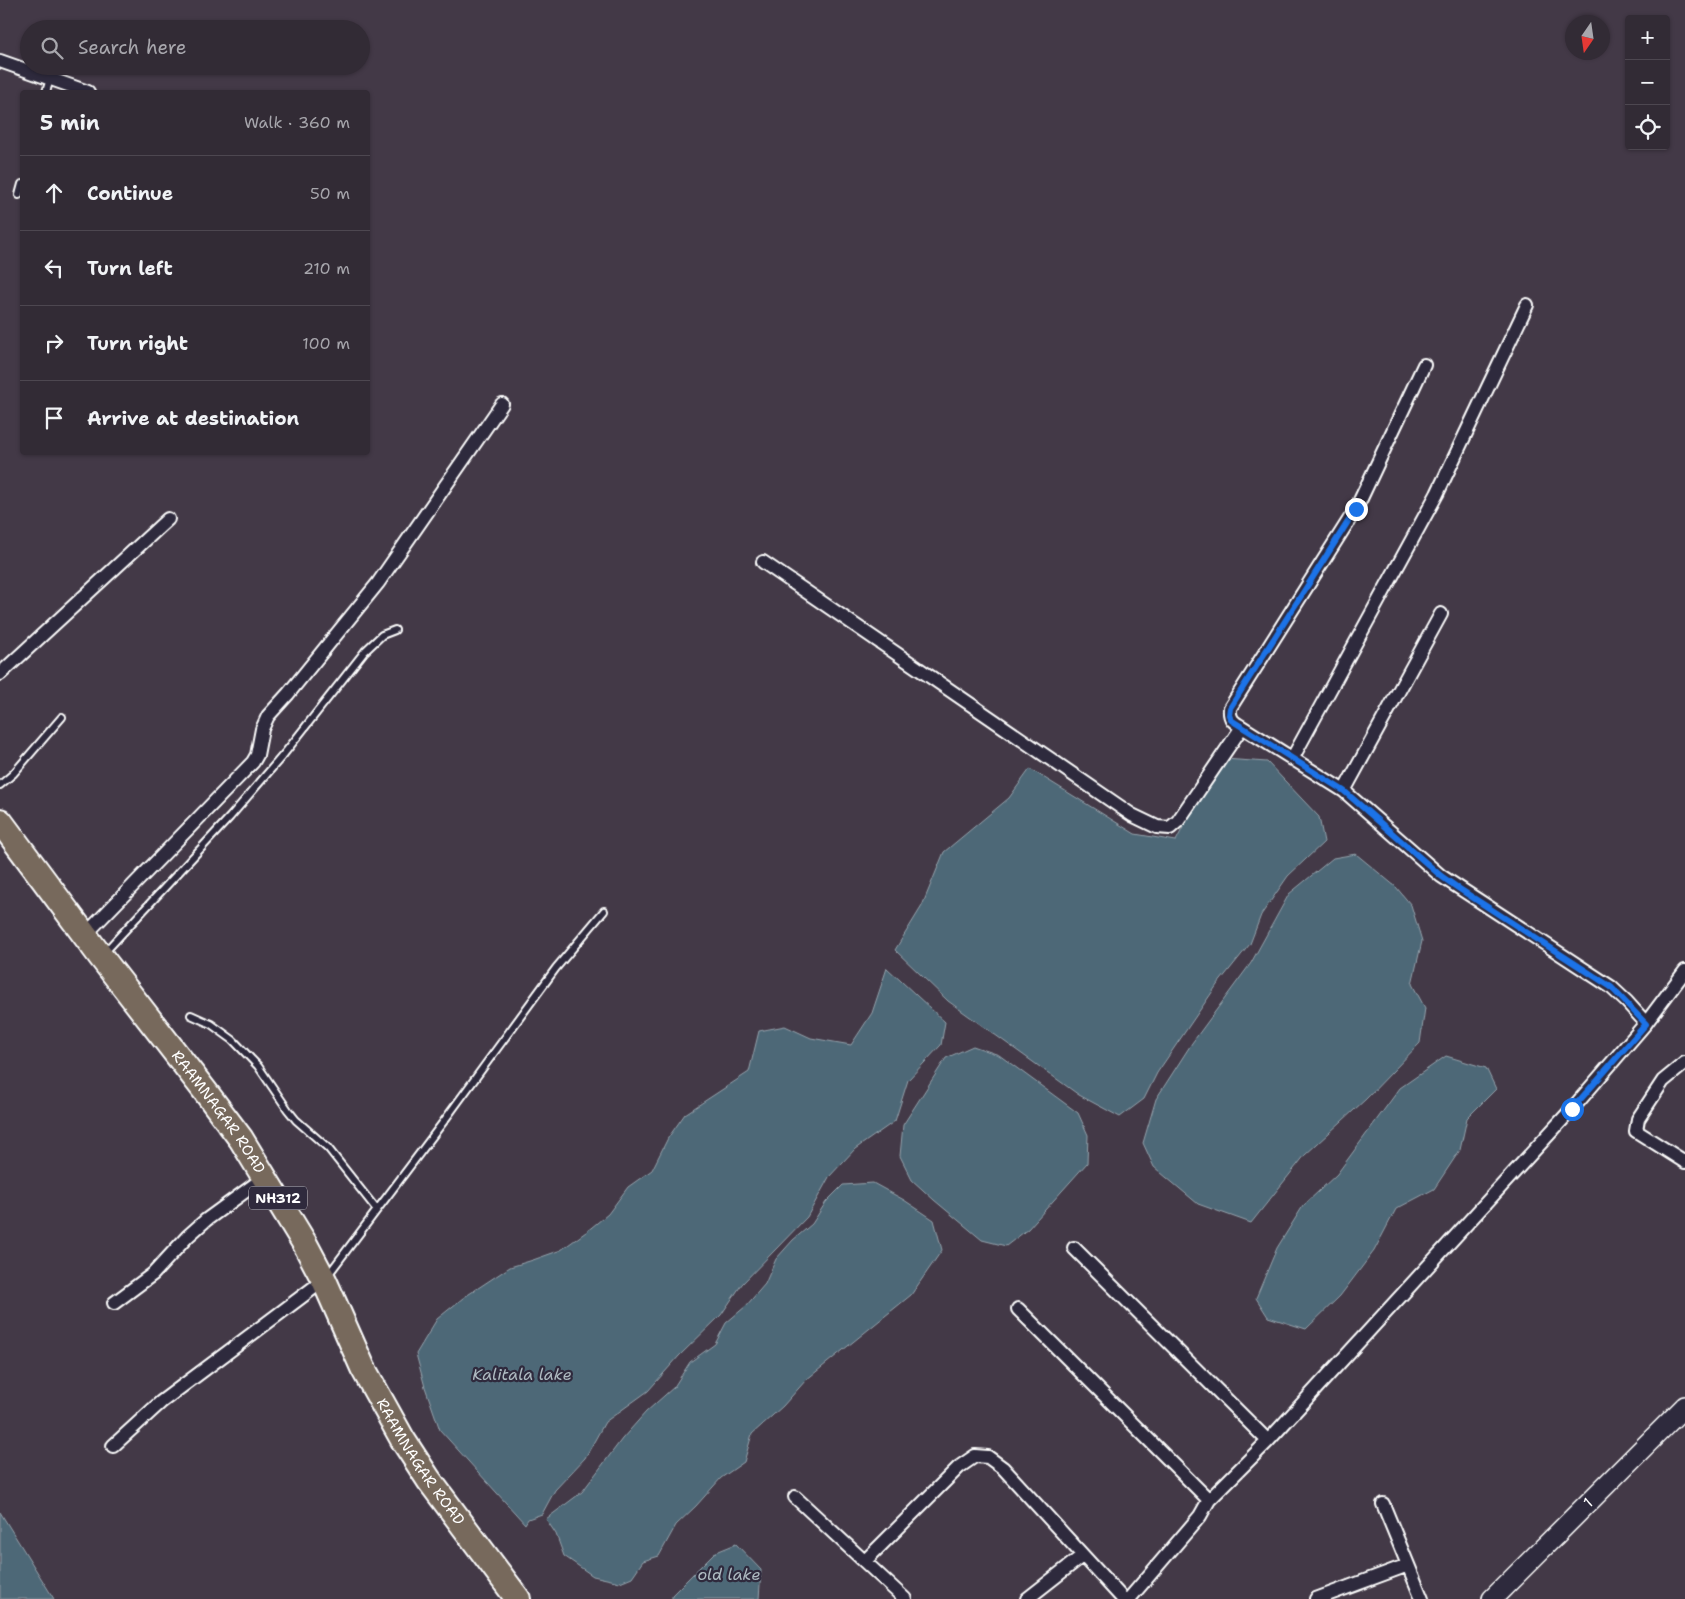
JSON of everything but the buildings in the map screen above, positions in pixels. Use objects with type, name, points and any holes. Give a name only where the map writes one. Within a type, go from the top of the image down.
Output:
[{"type":"highway","name":"RAAMNAGAR ROAD","points":[[0,822],[100,957],[241,1139],[290,1218],[324,1280],[363,1368],[403,1440],[429,1480],[518,1599]]},
{"type":"street","points":[[0,61],[20,68]]},
{"type":"street","points":[[39,75],[82,90]]},
{"type":"street","points":[[1292,759],[1436,494],[1527,305]]},
{"type":"street","points":[[1424,365],[1356,509],[1230,708],[1229,715],[1231,720],[1344,791],[1441,876],[1611,987],[1646,1024]]},
{"type":"street","points":[[84,935],[253,762],[257,755],[262,729],[268,716],[378,583],[502,404]]},
{"type":"street","points":[[0,674],[168,519]]},
{"type":"street","points":[[763,562],[1132,815],[1158,827],[1170,828],[1178,821],[1242,727]]},
{"type":"street","points":[[1344,791],[1441,614]]},
{"type":"street","points":[[1129,1599],[1200,1516],[1209,1500],[1268,1441],[1572,1109],[1646,1024],[1685,971]]},
{"type":"street","points":[[1685,1063],[1663,1081],[1636,1125],[1636,1131],[1685,1162]]},
{"type":"street","points":[[114,1303],[153,1274],[188,1236],[206,1220],[265,1177]]},
{"type":"street","points":[[1074,1248],[1268,1441]]},
{"type":"street","points":[[113,1446],[161,1402],[324,1280]]},
{"type":"street","points":[[1018,1309],[1209,1500]]},
{"type":"street","name":"1","points":[[1492,1599],[1685,1406]]},
{"type":"street","points":[[865,1562],[959,1468],[975,1456],[988,1457],[1002,1468],[1123,1599]]},
{"type":"street","points":[[795,1497],[905,1599]]},
{"type":"street","points":[[1382,1504],[1422,1599]]},
{"type":"street","points":[[1026,1599],[1082,1556]]},
{"type":"street","points":[[1316,1599],[1408,1565]]},
{"type":"lane","points":[[47,90],[50,79]]},
{"type":"lane","points":[[100,957],[236,810],[284,754],[366,651],[382,635],[395,630]]},
{"type":"lane","points":[[0,786],[13,774],[62,717]]},
{"type":"lane","points":[[324,1280],[556,968],[604,912]]},
{"type":"lane","points":[[192,1015],[211,1024],[233,1040],[258,1066],[296,1120],[328,1148],[377,1210]]},
{"type":"water","points":[[1224,759],[1267,762],[1319,817],[1324,842],[1288,876],[1261,915],[1250,944],[1217,985],[1157,1073],[1144,1099],[1120,1117],[1079,1095],[948,1001],[895,950],[922,906],[944,852],[1009,798],[1030,769],[1135,834],[1176,841],[1199,796]]},
{"type":"water","points":[[1356,854],[1396,887],[1411,905],[1422,941],[1412,984],[1425,1008],[1420,1043],[1366,1099],[1305,1155],[1251,1223],[1198,1204],[1154,1167],[1143,1143],[1156,1099],[1192,1043],[1251,963],[1289,894],[1333,858]]},
{"type":"water","name":"Kalitala lake","points":[[887,968],[945,1022],[941,1045],[908,1080],[895,1121],[855,1149],[829,1177],[807,1217],[742,1284],[721,1315],[679,1356],[648,1391],[605,1422],[585,1458],[555,1490],[542,1514],[528,1519],[525,1524],[440,1430],[416,1354],[437,1319],[463,1298],[510,1267],[561,1250],[608,1214],[628,1187],[652,1170],[668,1138],[685,1114],[749,1072],[759,1031],[785,1026],[811,1038],[851,1045],[872,1013]]},
{"type":"water","points":[[973,1046],[999,1055],[1078,1113],[1088,1135],[1087,1163],[1028,1229],[1006,1246],[982,1240],[934,1200],[912,1180],[900,1156],[903,1125],[946,1058]]},
{"type":"water","points":[[1446,1056],[1486,1068],[1496,1089],[1467,1118],[1460,1150],[1434,1189],[1396,1209],[1374,1251],[1340,1296],[1306,1329],[1268,1317],[1256,1298],[1277,1248],[1303,1206],[1337,1174],[1400,1088]]},
{"type":"water","points":[[873,1183],[904,1200],[934,1220],[942,1250],[911,1295],[806,1380],[783,1406],[752,1434],[744,1462],[721,1478],[676,1525],[659,1556],[643,1561],[632,1577],[620,1582],[593,1576],[564,1556],[556,1534],[546,1519],[582,1492],[622,1439],[646,1412],[674,1387],[690,1362],[715,1344],[726,1323],[746,1306],[765,1284],[776,1259],[793,1240],[812,1224],[826,1202],[843,1185]]},
{"type":"water","points":[[0,1512],[54,1599],[0,1599]]},
{"type":"water","name":"old lake","points":[[736,1544],[761,1570],[759,1599],[672,1599],[672,1595],[714,1553]]},
{"type":"route","points":[[1356,509],[1230,708],[1229,715],[1231,720],[1344,791],[1441,876],[1611,987],[1627,1002],[1646,1024],[1572,1109]]}]
